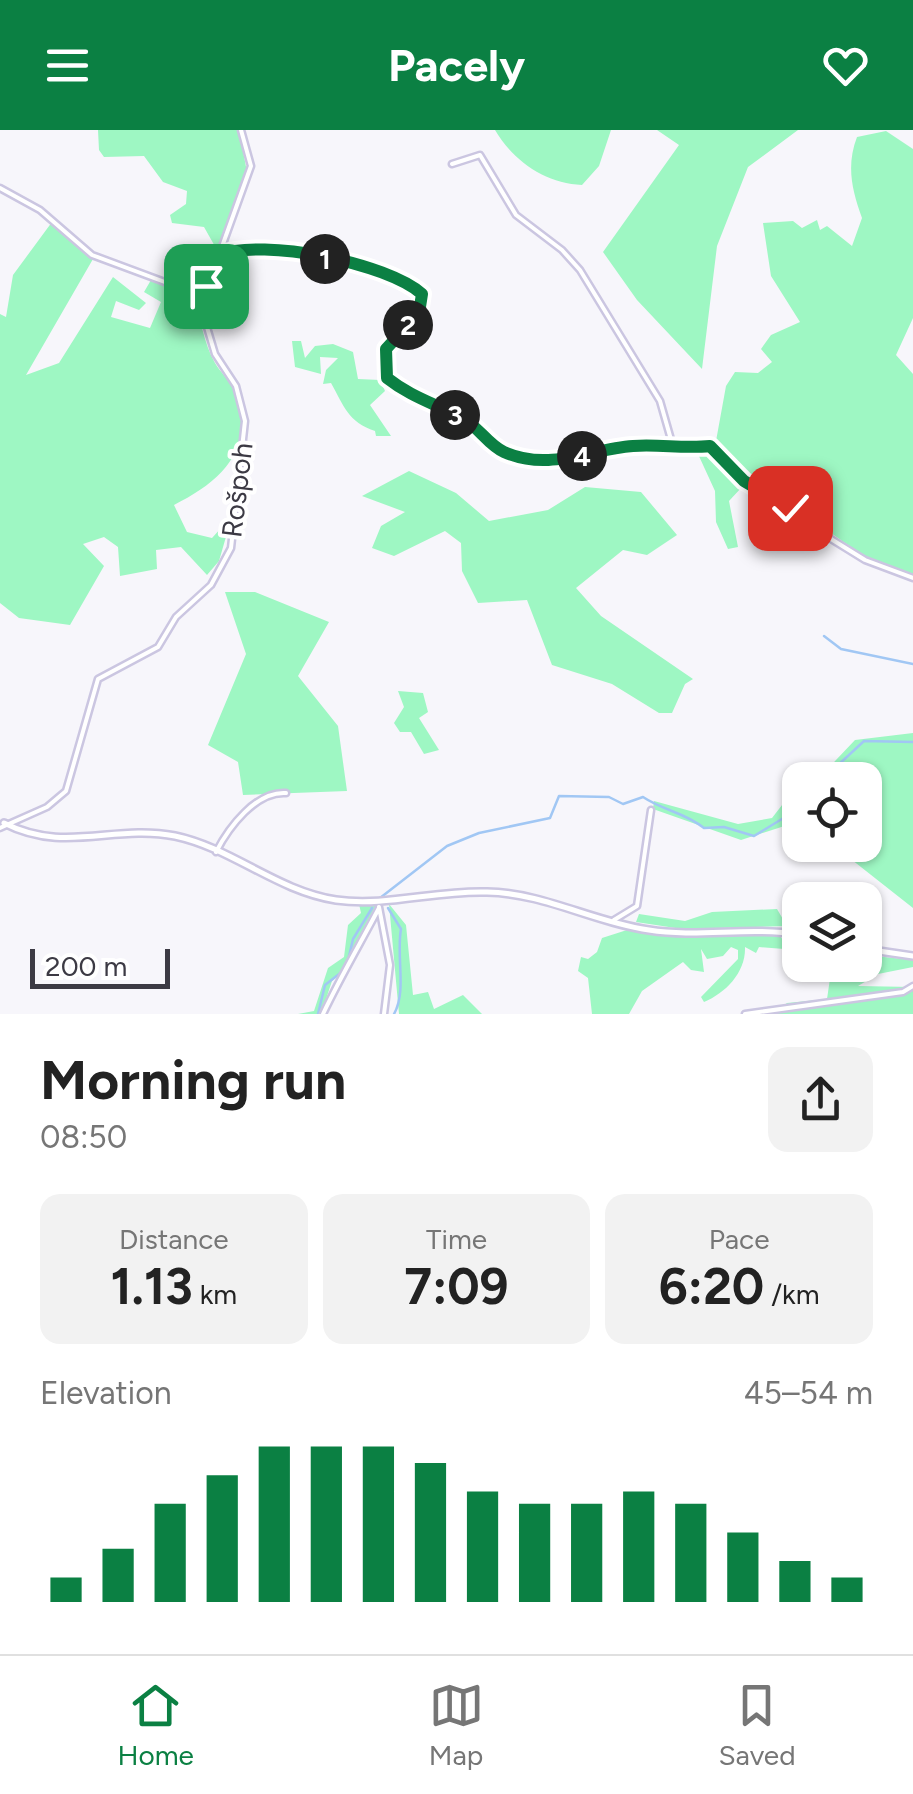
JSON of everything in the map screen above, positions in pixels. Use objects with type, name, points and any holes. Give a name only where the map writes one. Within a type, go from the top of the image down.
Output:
[{"type":"street","points":[[0,188],[40,210],[92,255],[197,294],[206,286],[251,166],[241,130]]},
{"type":"street","points":[[452,164],[470,156],[482,157],[523,223],[572,258],[660,401],[672,443]]},
{"type":"street","points":[[219,255],[257,250],[355,263],[420,291],[419,313],[386,349],[387,378],[425,404],[462,418],[501,451],[532,459],[569,461],[610,448],[672,443],[714,448],[744,481],[777,498],[840,545],[913,578]]},
{"type":"street","name":"Rošpoh","points":[[1,824],[15,824],[61,798],[71,780],[98,680],[158,647],[176,618],[211,586],[231,548],[246,421],[236,386],[215,354],[197,294]]},
{"type":"street","points":[[216,852],[229,831],[262,797],[286,792]]},
{"type":"street","points":[[612,922],[637,906],[651,810]]},
{"type":"street","points":[[1,824],[49,840],[160,834],[216,852],[299,892],[380,905],[463,892],[508,893],[663,932],[782,935]]},
{"type":"street","points":[[324,1014],[334,984],[354,960],[380,905]]},
{"type":"street","points":[[380,905],[390,966],[384,1014]]},
{"type":"street","points":[[882,951],[913,956]]},
{"type":"street","points":[[745,1014],[903,992],[913,986]]},
{"type":"green space","points":[[98,130],[239,130],[247,172],[217,250],[204,227],[172,223],[170,215],[186,204],[187,191],[163,182],[144,156],[104,157],[99,150]]},
{"type":"green space","points":[[495,130],[611,130],[599,166],[582,185],[556,180],[532,169],[511,152]]},
{"type":"green space","points":[[657,130],[798,130],[748,167],[717,246],[702,369],[637,300],[603,252],[679,145]]},
{"type":"green space","points":[[886,131],[913,149],[913,318],[896,355],[913,374],[913,576],[866,558],[775,493],[761,495],[742,487],[729,501],[738,547],[728,549],[716,522],[715,491],[698,454],[716,441],[726,386],[735,372],[758,373],[772,362],[761,349],[771,335],[800,322],[771,276],[763,223],[793,221],[802,228],[817,220],[820,230],[827,226],[852,246],[862,218],[852,178],[857,137]]},
{"type":"green space","points":[[52,222],[93,259],[26,375],[59,363],[113,277],[146,303],[139,310],[116,301],[111,317],[150,328],[161,302],[144,292],[151,280],[194,296],[211,356],[233,389],[241,429],[231,460],[220,473],[174,505],[187,532],[212,538],[232,516],[219,561],[207,575],[181,547],[156,550],[157,569],[120,576],[118,547],[104,537],[83,544],[104,566],[70,625],[19,618],[0,603],[0,314],[6,317],[13,275]]},
{"type":"green space","points":[[292,341],[301,341],[305,358],[315,346],[333,344],[353,352],[358,379],[380,380],[385,391],[370,405],[391,436],[376,436],[375,431],[359,423],[331,383],[323,384],[326,370],[338,358],[320,357],[321,374],[295,367]]},
{"type":"green space","points":[[409,471],[456,493],[489,521],[548,510],[585,487],[641,492],[677,535],[647,555],[623,550],[576,588],[601,616],[693,679],[685,684],[672,713],[659,713],[612,684],[552,665],[527,600],[478,603],[462,571],[461,543],[445,531],[394,556],[372,548],[381,526],[405,512],[362,496]]},
{"type":"green space","points":[[225,592],[255,592],[329,622],[298,676],[338,726],[347,791],[243,795],[238,762],[208,745],[246,654]]},
{"type":"green space","points":[[398,691],[423,693],[428,712],[419,718],[439,750],[424,754],[411,732],[400,732],[394,723],[404,707]]},
{"type":"green space","points":[[913,733],[913,908],[855,862],[882,862],[882,762],[834,762],[855,740]]},
{"type":"green space","points":[[654,801],[738,824],[772,818],[782,805],[782,827],[741,840],[653,809]]},
{"type":"green space","points":[[359,904],[377,904],[349,966],[332,981],[321,1014],[298,1014],[314,1011],[328,968],[344,957],[348,925],[361,913]]},
{"type":"green space","points":[[389,904],[406,925],[413,995],[428,992],[434,1009],[463,995],[482,1014],[399,1014]]},
{"type":"green space","points":[[777,909],[782,926],[682,929],[636,922],[639,914],[685,921],[712,912]]},
{"type":"green space","points":[[627,930],[693,936],[779,935],[782,949],[759,947],[756,953],[745,947],[742,965],[733,981],[704,1002],[701,997],[738,959],[738,950],[731,947],[723,956],[707,959],[701,949],[704,972],[691,970],[683,962],[642,991],[629,1014],[592,1014],[588,978],[578,971],[581,957],[588,959],[597,952],[602,938]]},
{"type":"green space","points":[[882,957],[913,960],[913,967],[882,973]]},
{"type":"green space","points":[[830,982],[913,987],[913,1014],[759,1014],[775,1012],[787,1003],[827,999]]},
{"type":"waterway","points":[[824,636],[841,649],[913,664]]},
{"type":"waterway","points":[[841,762],[864,741],[913,742]]},
{"type":"waterway","points":[[380,898],[447,846],[479,833],[550,818],[559,796],[609,797],[623,804],[643,797],[704,828],[724,827],[754,836],[782,819]]},
{"type":"waterway","points":[[347,965],[353,939],[372,908]]},
{"type":"waterway","points":[[388,908],[401,929],[400,995],[394,1014]]},
{"type":"waterway","points":[[318,1014],[325,985],[343,971]]},
{"type":"route","points":[[206,286],[219,255],[236,250],[290,252],[361,264],[409,284],[422,294],[419,313],[386,349],[383,359],[387,378],[425,404],[462,418],[501,451],[532,459],[569,461],[610,448],[672,443],[687,448],[710,446],[744,481],[790,508]]}]
